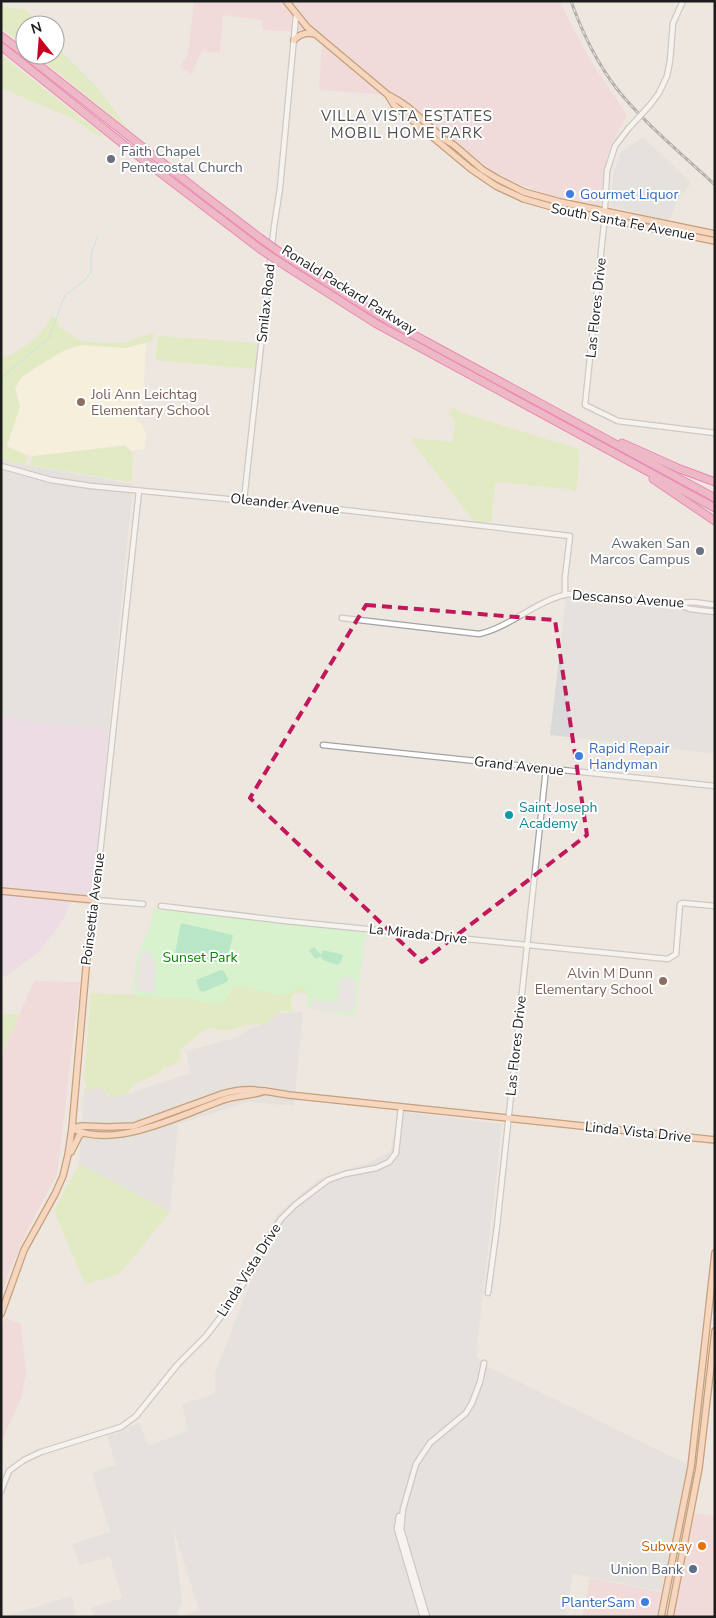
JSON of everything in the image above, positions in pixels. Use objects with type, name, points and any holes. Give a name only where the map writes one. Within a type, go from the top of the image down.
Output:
[{"type":"highway","name":"Ronald Packard Parkway","points":[[1,36],[15,47]]},
{"type":"highway","name":"Ronald Packard Parkway","points":[[1,46],[133,152],[281,264],[376,323],[715,508]]},
{"type":"highway","name":"Ronald Packard Parkway","points":[[38,65],[201,194],[260,238],[353,300],[715,498]]},
{"type":"highway","points":[[574,421],[680,469],[715,482]]},
{"type":"highway","points":[[642,468],[650,477],[715,521]]},
{"type":"main road","name":"South Santa Fe Avenue","points":[[286,1],[296,16],[388,95],[394,105],[470,169],[496,186],[538,204],[715,234]]},
{"type":"main road","points":[[294,40],[301,34],[317,35]]},
{"type":"main road","name":"South Santa Fe Avenue","points":[[605,215],[715,241]]},
{"type":"main road","points":[[1,891],[95,900]]},
{"type":"main road","name":"Poinsettia Avenue","points":[[1,1314],[24,1250],[55,1194],[63,1176],[68,1155],[72,1128],[86,957],[95,900]]},
{"type":"main road","points":[[72,1128],[82,1126],[134,1126],[235,1091],[257,1089],[401,1107]]},
{"type":"main road","points":[[72,1128],[82,1133],[125,1134],[230,1098],[264,1091]]},
{"type":"main road","name":"Linda Vista Drive","points":[[401,1107],[715,1140]]},
{"type":"main road","points":[[68,1155],[82,1133]]},
{"type":"main road","points":[[661,1617],[691,1467],[715,1253]]},
{"type":"main road","points":[[670,1617],[700,1468],[715,1332]]},
{"type":"street","name":"Las Flores Drive","points":[[683,1],[673,22],[670,61],[659,93],[615,146],[607,171],[605,215],[585,404],[618,421],[715,433]]},
{"type":"street","name":"Smilax Road","points":[[244,500],[280,188],[296,16]]},
{"type":"street","name":"Oleander Avenue","points":[[1,466],[51,480],[91,486],[244,500],[570,536],[564,577],[565,595]]},
{"type":"street","name":"Poinsettia Avenue","points":[[95,900],[113,745],[138,491]]},
{"type":"street","name":"Descanso Avenue","points":[[342,618],[478,634],[493,631],[557,597],[565,595],[677,604],[693,602],[715,605]]},
{"type":"street","points":[[677,604],[690,609],[715,612]]},
{"type":"street","name":"Grand Avenue","points":[[323,745],[715,786]]},
{"type":"street","name":"Las Flores Drive","points":[[488,1293],[498,1226],[546,769]]},
{"type":"street","points":[[95,900],[143,904]]},
{"type":"street","name":"La Mirada Drive","points":[[161,906],[286,922],[668,959],[676,954],[680,904],[683,902],[715,906]]},
{"type":"street","name":"Linda Vista Drive","points":[[1,1491],[9,1470],[24,1460],[41,1452],[121,1427],[136,1416],[178,1364],[206,1336],[230,1305],[281,1219],[295,1205],[328,1180],[345,1174],[376,1168],[389,1162],[396,1153],[401,1107]]},
{"type":"street","points":[[425,1617],[401,1529],[403,1509],[416,1464],[430,1443],[466,1413],[480,1382],[484,1362]]},
{"type":"highlighted area","points":[[366,605],[555,620],[587,835],[422,962],[250,798]]},
{"type":"shaded area","points":[[194,1],[561,1],[567,17],[592,63],[627,115],[609,150],[600,206],[545,195],[498,175],[438,129],[388,95],[319,90],[322,40],[295,32],[263,30],[262,20],[223,15],[220,53],[202,51],[191,74],[180,67],[188,54]]},
{"type":"shaded area","points":[[643,137],[691,183],[678,199],[669,221],[610,206],[614,170],[621,152]]},
{"type":"shaded area","name":"Joli Ann Leichtag Elementary School","points":[[146,342],[143,397],[141,410],[136,421],[142,424],[146,435],[144,449],[132,451],[124,445],[35,456],[7,446],[20,407],[15,388],[22,377],[65,350],[81,345],[110,347]]},
{"type":"shaded area","points":[[1,459],[133,484],[109,728],[23,721],[1,713]]},
{"type":"shaded area","points":[[566,598],[715,614],[715,754],[550,735]]},
{"type":"shaded area","points":[[1,713],[23,721],[109,728],[93,905],[71,902],[62,922],[37,954],[1,979]]},
{"type":"shaded area","points":[[143,949],[151,953],[155,961],[155,969],[157,970],[154,992],[146,993],[135,990],[139,959]]},
{"type":"shaded area","points":[[342,977],[352,978],[357,982],[354,1009],[351,1013],[310,1009],[311,1000],[337,1002],[339,982]]},
{"type":"shaded area","points":[[34,981],[80,982],[57,1175],[29,1227],[8,1275],[1,1298],[1,1056]]},
{"type":"shaded area","points":[[303,1012],[294,1106],[249,1102],[178,1124],[170,1212],[79,1164],[84,1089],[99,1085],[108,1096],[125,1095],[190,1073],[186,1051],[239,1037],[249,1029],[265,1024],[279,1013]]},
{"type":"shaded area","points":[[399,1111],[502,1124],[476,1356],[487,1366],[687,1464],[674,1535],[661,1591],[573,1574],[565,1617],[179,1617],[199,1610],[173,1528],[182,1599],[177,1617],[94,1617],[91,1608],[122,1598],[110,1557],[80,1565],[72,1544],[110,1532],[92,1472],[116,1465],[107,1436],[139,1423],[148,1446],[188,1431],[182,1404],[215,1394],[215,1373],[277,1214],[319,1179],[368,1163],[390,1152]]},
{"type":"shaded area","points":[[6,1318],[21,1324],[26,1372],[22,1396],[5,1434],[1,1452],[1,1325]]},
{"type":"shaded area","points":[[695,1513],[715,1516],[715,1617],[673,1617]]},
{"type":"shaded area","points":[[590,1578],[661,1592],[656,1617],[582,1617]]},
{"type":"shaded area","points":[[72,1596],[76,1617],[3,1617]]},
{"type":"green space","points":[[1,6],[26,10],[30,15],[15,15],[15,38],[1,27]]},
{"type":"green space","points":[[1,55],[103,135],[99,137],[74,119],[1,88]]},
{"type":"green space","points":[[65,55],[99,89],[129,130],[48,65],[65,65]]},
{"type":"green space","points":[[52,316],[57,319],[61,328],[82,342],[123,343],[154,333],[152,341],[126,348],[81,345],[65,350],[22,377],[15,388],[20,407],[6,446],[28,456],[25,464],[10,462],[1,459],[1,359],[31,341],[41,332]]},
{"type":"green space","points":[[158,336],[257,343],[255,369],[155,360]]},
{"type":"green space","points":[[453,407],[462,413],[579,449],[576,492],[568,489],[499,482],[495,485],[491,522],[475,522],[411,441],[414,438],[452,442],[455,422],[449,414]]},
{"type":"green space","points":[[124,446],[133,453],[132,480],[129,482],[30,465],[33,456]]},
{"type":"green space","name":"Sunset Park","points":[[154,909],[366,932],[355,1013],[350,1016],[307,1008],[307,992],[302,987],[282,996],[245,987],[234,987],[222,1005],[184,998],[137,996],[132,992],[137,956],[150,927]]},
{"type":"green space","points":[[181,923],[233,935],[226,964],[175,953]]},
{"type":"green space","points":[[314,947],[321,955],[323,950],[343,955],[341,962],[337,965],[323,960],[321,956],[316,959],[309,951]]},
{"type":"green space","points":[[221,970],[224,971],[228,979],[227,982],[203,992],[200,991],[196,980]]},
{"type":"green space","points":[[301,974],[308,993],[299,992],[293,996],[291,1001],[293,1012],[280,1012],[266,1024],[248,1025],[225,1031],[211,1028],[200,1033],[179,1051],[181,1058],[177,1063],[163,1068],[160,1073],[133,1084],[127,1095],[111,1097],[100,1087],[89,1091],[86,1088],[84,1079],[91,993],[133,995],[141,992],[228,985]]},
{"type":"green space","points":[[1,1013],[19,1015],[1,1056]]},
{"type":"green space","points":[[79,1164],[170,1212],[120,1274],[85,1284],[54,1211]]},
{"type":"waterway","points":[[1,378],[49,338],[65,295],[85,280],[91,272],[91,254],[98,236]]},
{"type":"railway","points":[[571,1],[591,47],[617,89],[652,127],[715,185]]},
{"type":"place","name":"Faith Chapel Pentecostal Church","points":[[111,159]]},
{"type":"place","name":"Gourmet Liquor","points":[[570,194]]},
{"type":"place","name":"Joli Ann Leichtag Elementary School","points":[[81,402]]},
{"type":"place","name":"Awaken San Marcos Campus","points":[[700,551]]},
{"type":"place","name":"Rapid Repair Handyman","points":[[579,756]]},
{"type":"place","name":"Saint Joseph Academy","points":[[509,815]]},
{"type":"place","name":"Alvin M Dunn Elementary School","points":[[663,981]]},
{"type":"place","name":"Subway","points":[[702,1546]]},
{"type":"place","name":"Union Bank","points":[[693,1569]]},
{"type":"place","name":"PlanterSam","points":[[645,1602]]},
{"type":"district","name":"VILLA VISTA ESTATES MOBIL HOME PARK","points":[[407,124]]}]
